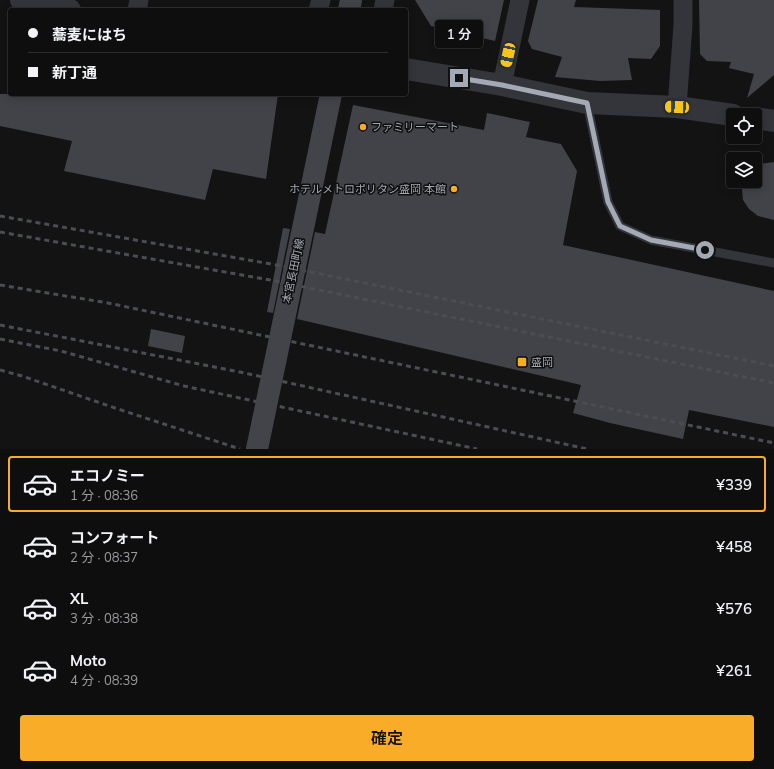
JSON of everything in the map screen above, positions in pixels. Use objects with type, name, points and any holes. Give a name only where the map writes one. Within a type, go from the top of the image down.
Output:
[{"type":"main road","name":"本宮長田町線","points":[[257,449],[331,96]]},
{"type":"street","points":[[21,0],[60,8]]},
{"type":"street","points":[[502,85],[520,0]]},
{"type":"street","points":[[677,107],[683,25],[683,0]]},
{"type":"street","points":[[408,69],[502,85],[587,103],[677,107],[726,114]]},
{"type":"street","points":[[762,119],[774,121]]},
{"type":"lane","points":[[587,103],[608,202],[620,226],[651,240],[774,263]]},
{"type":"building","points":[[415,0],[504,0],[495,41],[431,26]]},
{"type":"building","points":[[538,0],[576,0],[574,7],[660,10],[660,46],[651,59],[628,58],[632,80],[600,81],[555,77],[562,57],[532,49],[528,41]]},
{"type":"building","points":[[699,0],[774,0],[774,75],[747,98],[754,74],[729,68],[731,62],[707,61],[700,54]]},
{"type":"building","points":[[0,94],[8,94],[8,96],[278,96],[266,179],[213,169],[205,200],[64,171],[72,141],[0,126]]},
{"type":"building","points":[[353,105],[484,130],[487,113],[530,122],[526,137],[561,144],[577,171],[563,245],[774,291],[774,427],[689,410],[683,439],[610,423],[573,413],[581,385],[297,319],[315,232],[325,234]]},
{"type":"building","points":[[774,162],[774,220],[758,216],[749,209],[743,200],[742,188],[762,188],[762,164]]},
{"type":"building","points":[[283,228],[290,229],[273,313],[267,312]]},
{"type":"building","points":[[151,329],[185,336],[182,353],[148,346]]},
{"type":"railway","points":[[0,216],[271,264],[774,366]]},
{"type":"railway","points":[[0,232],[270,280],[774,383]]},
{"type":"railway","points":[[0,285],[108,303],[774,443]]},
{"type":"railway","points":[[0,325],[240,372],[587,449]]},
{"type":"railway","points":[[0,339],[61,351],[184,386],[477,449]]},
{"type":"railway","points":[[0,370],[240,449]]},
{"type":"place","name":"ファミリーマート","points":[[363,127]]},
{"type":"place","name":"ホテルメトロポリタン盛岡 本館","points":[[454,189]]},
{"type":"place","name":"盛岡","points":[[522,362]]},
{"type":"route","points":[[459,78],[502,85],[587,103],[608,202],[620,226],[651,240],[705,250]]}]
